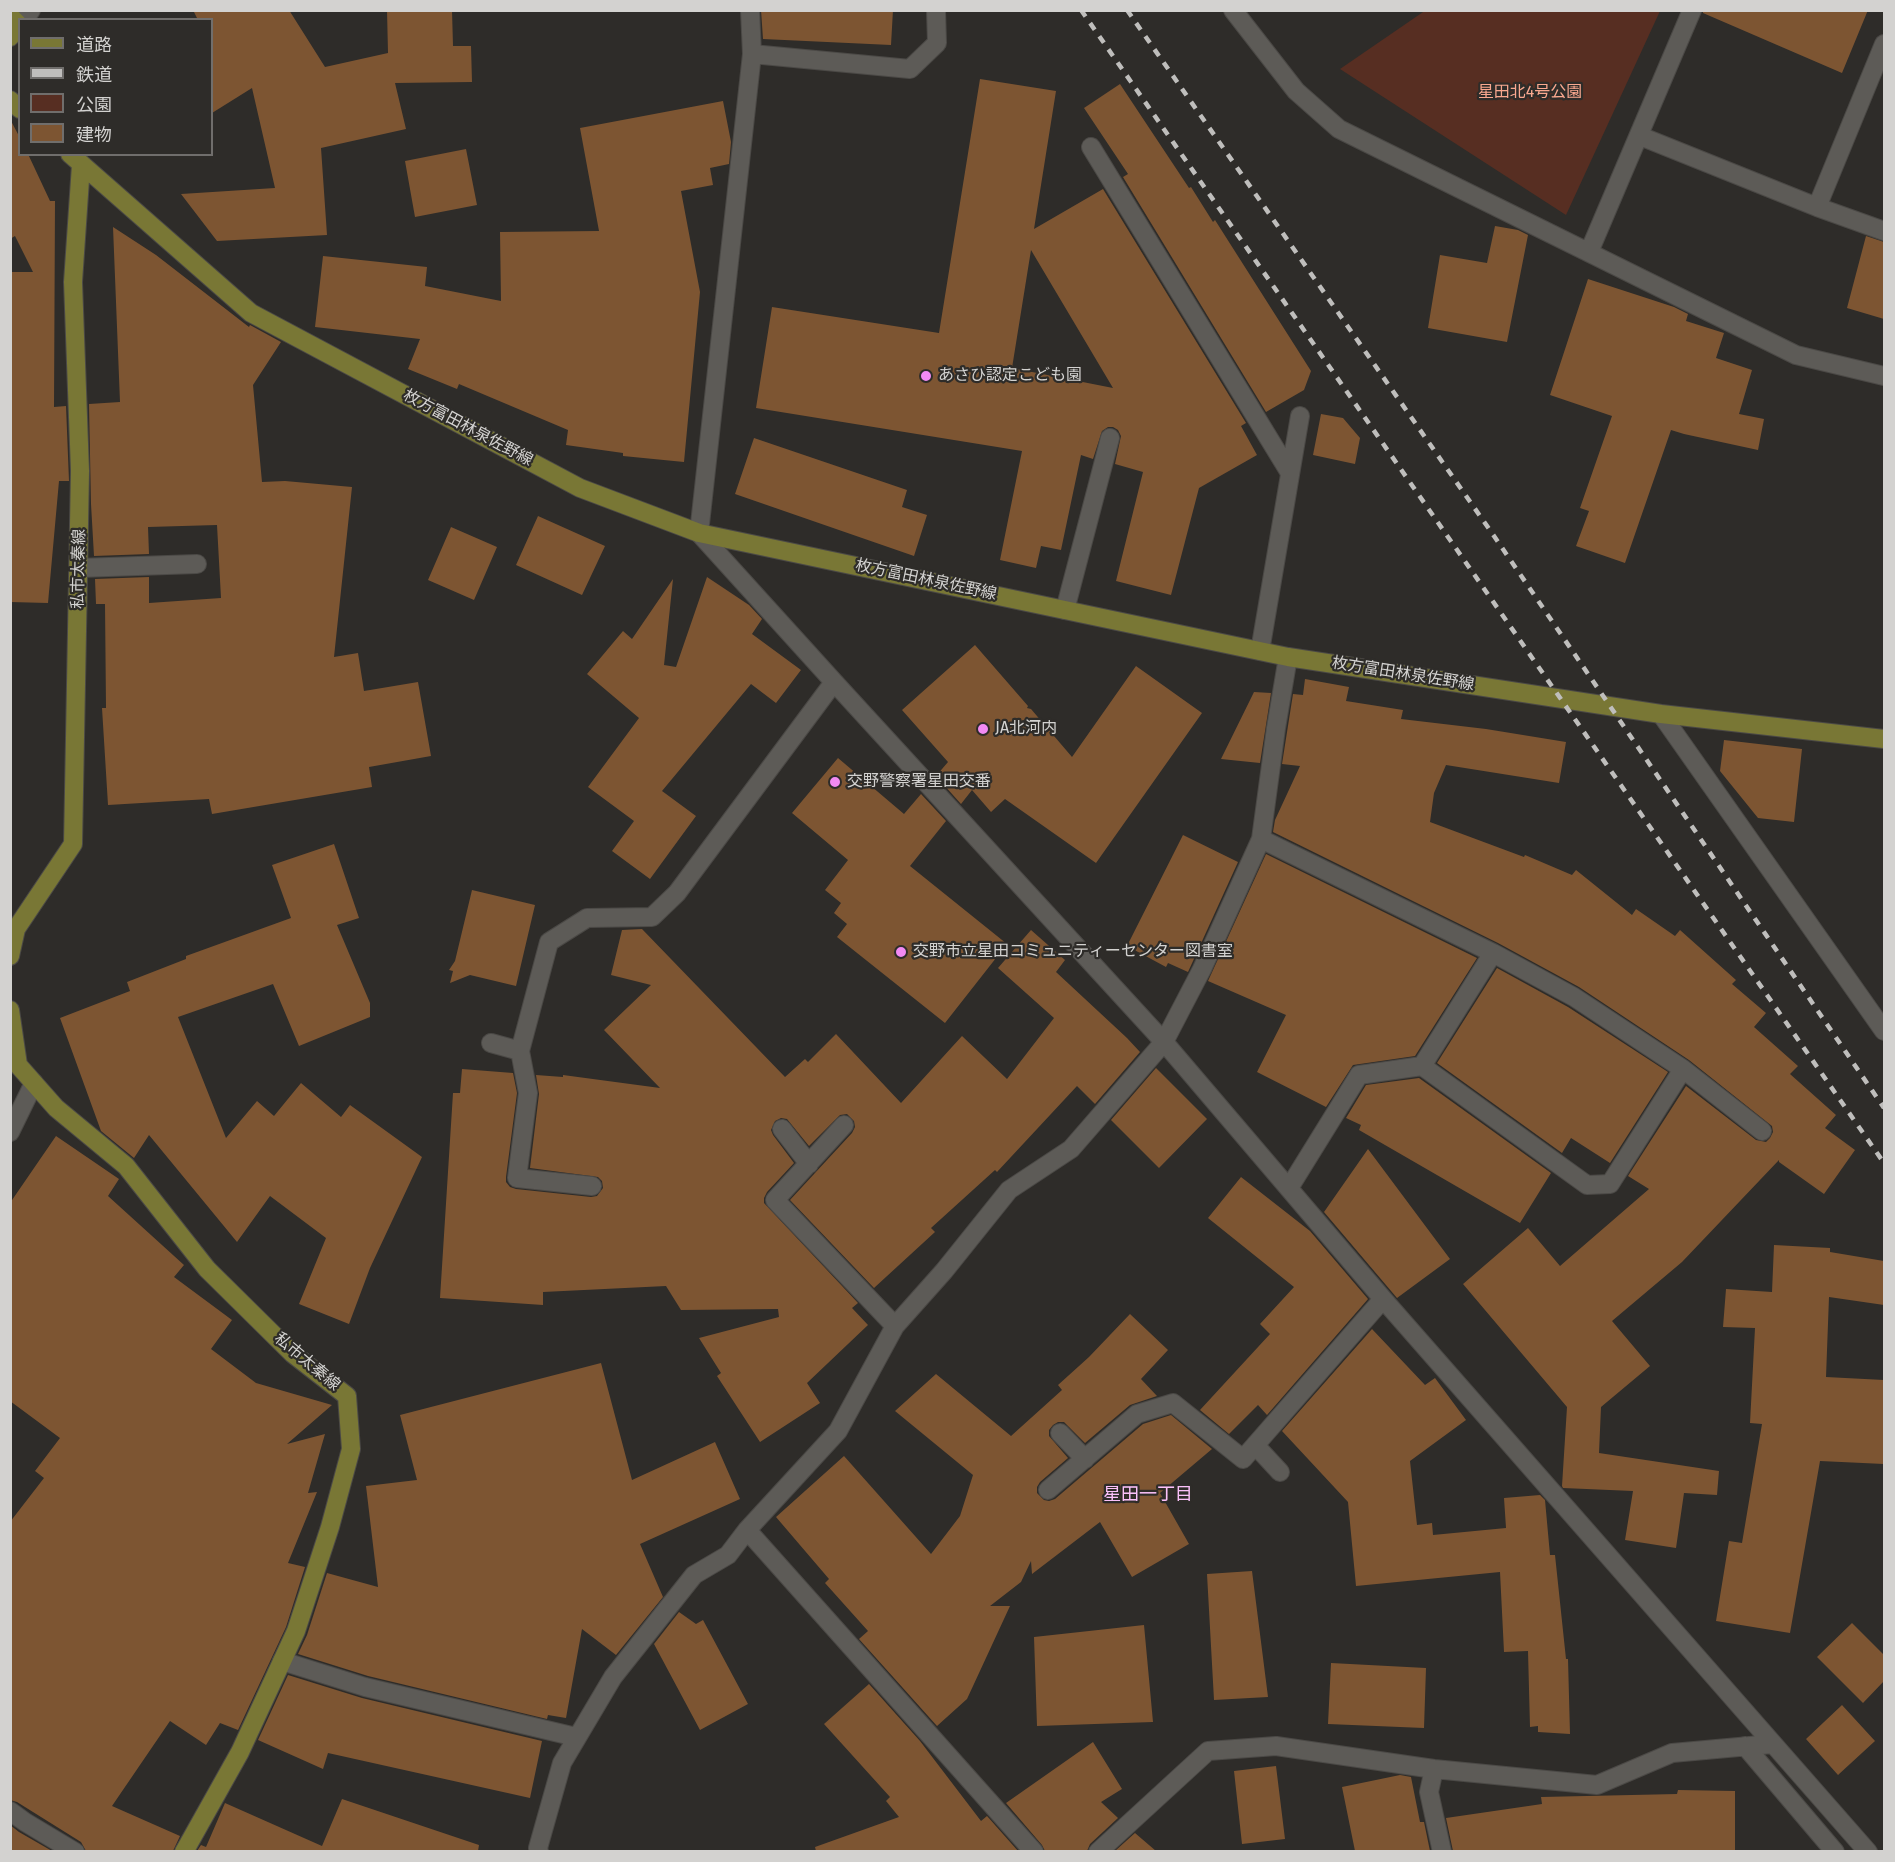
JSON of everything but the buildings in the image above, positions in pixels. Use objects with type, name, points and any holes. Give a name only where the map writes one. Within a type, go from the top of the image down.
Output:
[{"type":"main road","name":"枚方富田林泉佐野線","points":[[76,160],[251,313],[580,488],[699,533],[1288,657],[1661,714],[1884,739]]},
{"type":"main road","name":"私市太秦線","points":[[11,950],[16,929],[73,844],[80,471],[73,282],[76,160]]},
{"type":"main road","name":"私市太秦線","points":[[10,1010],[14,1066],[34,1083],[56,1108],[126,1166],[207,1269],[293,1354],[347,1396],[351,1449],[330,1527],[299,1621],[240,1752],[184,1851]]},
{"type":"street","points":[[750,10],[752,54],[699,533],[1164,1042],[1383,1299],[1868,1851]]},
{"type":"street","points":[[752,54],[910,69],[937,43],[936,10]]},
{"type":"street","points":[[1233,10],[1296,91],[1339,129],[1796,355],[1884,376]]},
{"type":"street","points":[[1589,252],[1692,10]]},
{"type":"street","points":[[1816,207],[1884,44]]},
{"type":"street","points":[[1640,136],[1816,207],[1884,231]]},
{"type":"street","points":[[1091,147],[1290,473]]},
{"type":"street","points":[[1260,651],[1300,416]]},
{"type":"street","points":[[1065,610],[1110,438]]},
{"type":"street","points":[[79,568],[197,564]]},
{"type":"street","points":[[539,1851],[562,1762],[612,1677],[694,1575],[728,1555],[747,1530],[838,1431],[895,1326],[944,1271],[1009,1190],[1071,1149],[1164,1042],[1202,969],[1261,839],[1275,728],[1288,657]]},
{"type":"street","points":[[592,1186],[517,1178],[528,1093],[520,1051],[549,942],[587,918],[652,917],[677,893],[834,682]]},
{"type":"street","points":[[1661,714],[1884,1031]]},
{"type":"street","points":[[1261,839],[1493,953],[1574,997],[1683,1069],[1762,1131]]},
{"type":"street","points":[[1422,1066],[1493,953]]},
{"type":"street","points":[[491,1043],[520,1051]]},
{"type":"street","points":[[1289,1188],[1359,1075],[1422,1066],[1587,1185],[1610,1184],[1683,1069]]},
{"type":"street","points":[[10,1132],[34,1083]]},
{"type":"street","points":[[844,1125],[775,1200],[895,1326]]},
{"type":"street","points":[[782,1129],[809,1164]]},
{"type":"street","points":[[1048,1490],[1137,1414],[1173,1403],[1243,1460],[1383,1299]]},
{"type":"street","points":[[1060,1433],[1084,1459]]},
{"type":"street","points":[[1255,1445],[1280,1472]]},
{"type":"street","points":[[747,1530],[1034,1851]]},
{"type":"street","points":[[282,1661],[365,1687],[576,1737]]},
{"type":"street","points":[[1098,1851],[1208,1751],[1276,1746],[1434,1769],[1597,1785],[1672,1753],[1772,1744]]},
{"type":"street","points":[[1744,1746],[1835,1851]]},
{"type":"street","points":[[1434,1769],[1429,1792],[1442,1851]]},
{"type":"street","points":[[10,1811],[75,1851]]},
{"type":"green space","name":"星田北4号公園","points":[[1426,10],[1660,11],[1566,215],[1340,69]]},
{"type":"railway","points":[[1081,10],[1884,1163]]},
{"type":"railway","points":[[1127,10],[1494,536],[1884,1108]]},
{"type":"place","name":"あさひ認定こども園","points":[[926,376]]},
{"type":"place","name":"JA北河内","points":[[983,729]]},
{"type":"place","name":"交野警察署星田交番","points":[[835,782]]},
{"type":"place","name":"交野市立星田コミュニティーセンター図書室","points":[[901,952]]},
{"type":"district","name":"星田一丁目","points":[[1148,1495]]}]
